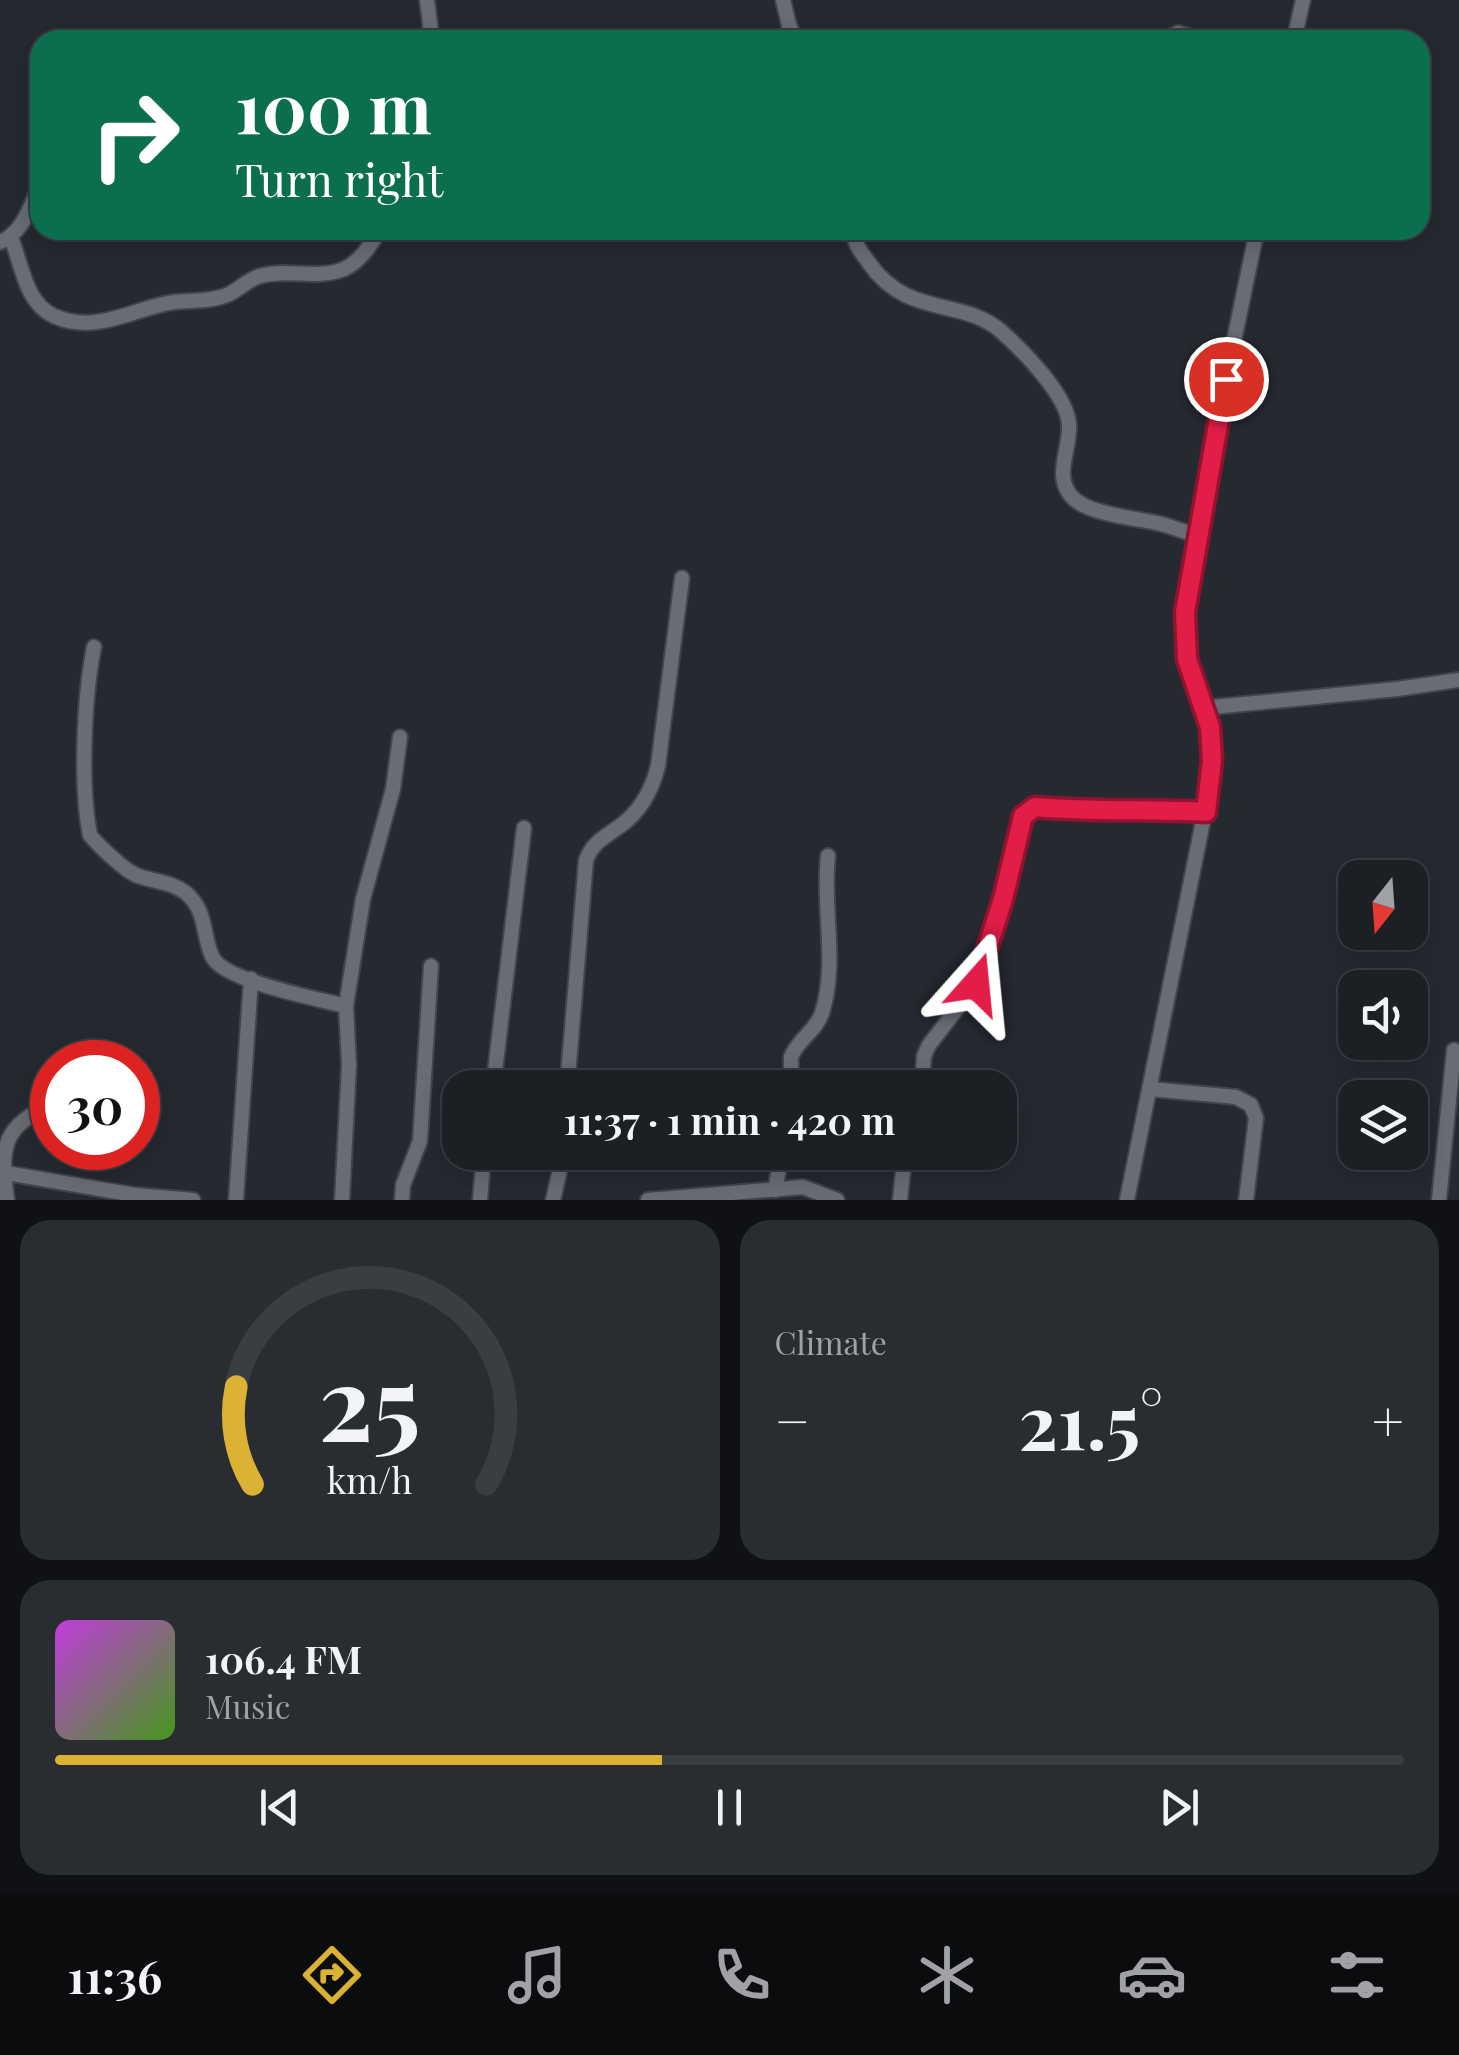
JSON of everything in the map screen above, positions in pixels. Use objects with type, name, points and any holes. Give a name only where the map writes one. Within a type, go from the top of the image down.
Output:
[{"type":"street","points":[[428,0],[431,30]]},
{"type":"street","points":[[783,0],[793,30]]},
{"type":"street","points":[[1296,30],[1303,0]]},
{"type":"street","points":[[30,202],[6,240],[32,296],[42,308],[68,320],[115,320],[154,306],[219,298],[264,275],[340,270],[360,257],[373,240]]},
{"type":"street","points":[[856,240],[858,250],[888,286],[914,299],[992,324],[1034,364],[1063,406],[1069,424],[1063,482],[1073,498],[1088,507],[1164,524],[1197,536]]},
{"type":"street","points":[[1126,1200],[1206,812],[1212,760],[1210,727],[1187,659],[1185,612],[1255,240]]},
{"type":"street","points":[[568,1070],[586,860],[593,844],[634,814],[652,787],[682,578]]},
{"type":"street","points":[[94,647],[86,724],[90,835],[134,874],[161,880],[182,890],[195,902],[212,958],[222,968],[346,1006]]},
{"type":"street","points":[[1203,708],[1459,680]]},
{"type":"street","points":[[342,1200],[349,1055],[346,1006],[364,899],[393,789],[400,737]]},
{"type":"street","points":[[923,1070],[929,1044],[976,984],[1003,899],[1023,816],[1035,807],[1100,812],[1131,808],[1206,812]]},
{"type":"street","points":[[495,1070],[524,828]]},
{"type":"street","points":[[790,1070],[790,1057],[817,1025],[824,1004],[830,938],[826,902],[828,856]]},
{"type":"street","points":[[402,1200],[403,1185],[420,1141],[431,966]]},
{"type":"street","points":[[236,1200],[251,979]]},
{"type":"street","points":[[1439,1200],[1454,1050]]},
{"type":"street","points":[[1150,1089],[1236,1097],[1251,1105],[1256,1118],[1246,1200]]},
{"type":"street","points":[[7,1200],[1,1172],[6,1141],[13,1127],[30,1115]]},
{"type":"street","points":[[480,1200],[482,1170]]},
{"type":"street","points":[[553,1200],[560,1170]]},
{"type":"street","points":[[776,1190],[779,1170]]},
{"type":"street","points":[[900,1200],[903,1170]]},
{"type":"street","points":[[1,1172],[134,1197],[193,1200]]},
{"type":"street","points":[[648,1200],[803,1187],[837,1200]]},
{"type":"route","points":[[976,984],[1003,899],[1018,830],[1023,816],[1035,807],[1100,812],[1131,808],[1206,812],[1212,760],[1210,727],[1187,659],[1185,612],[1226,379]]}]
